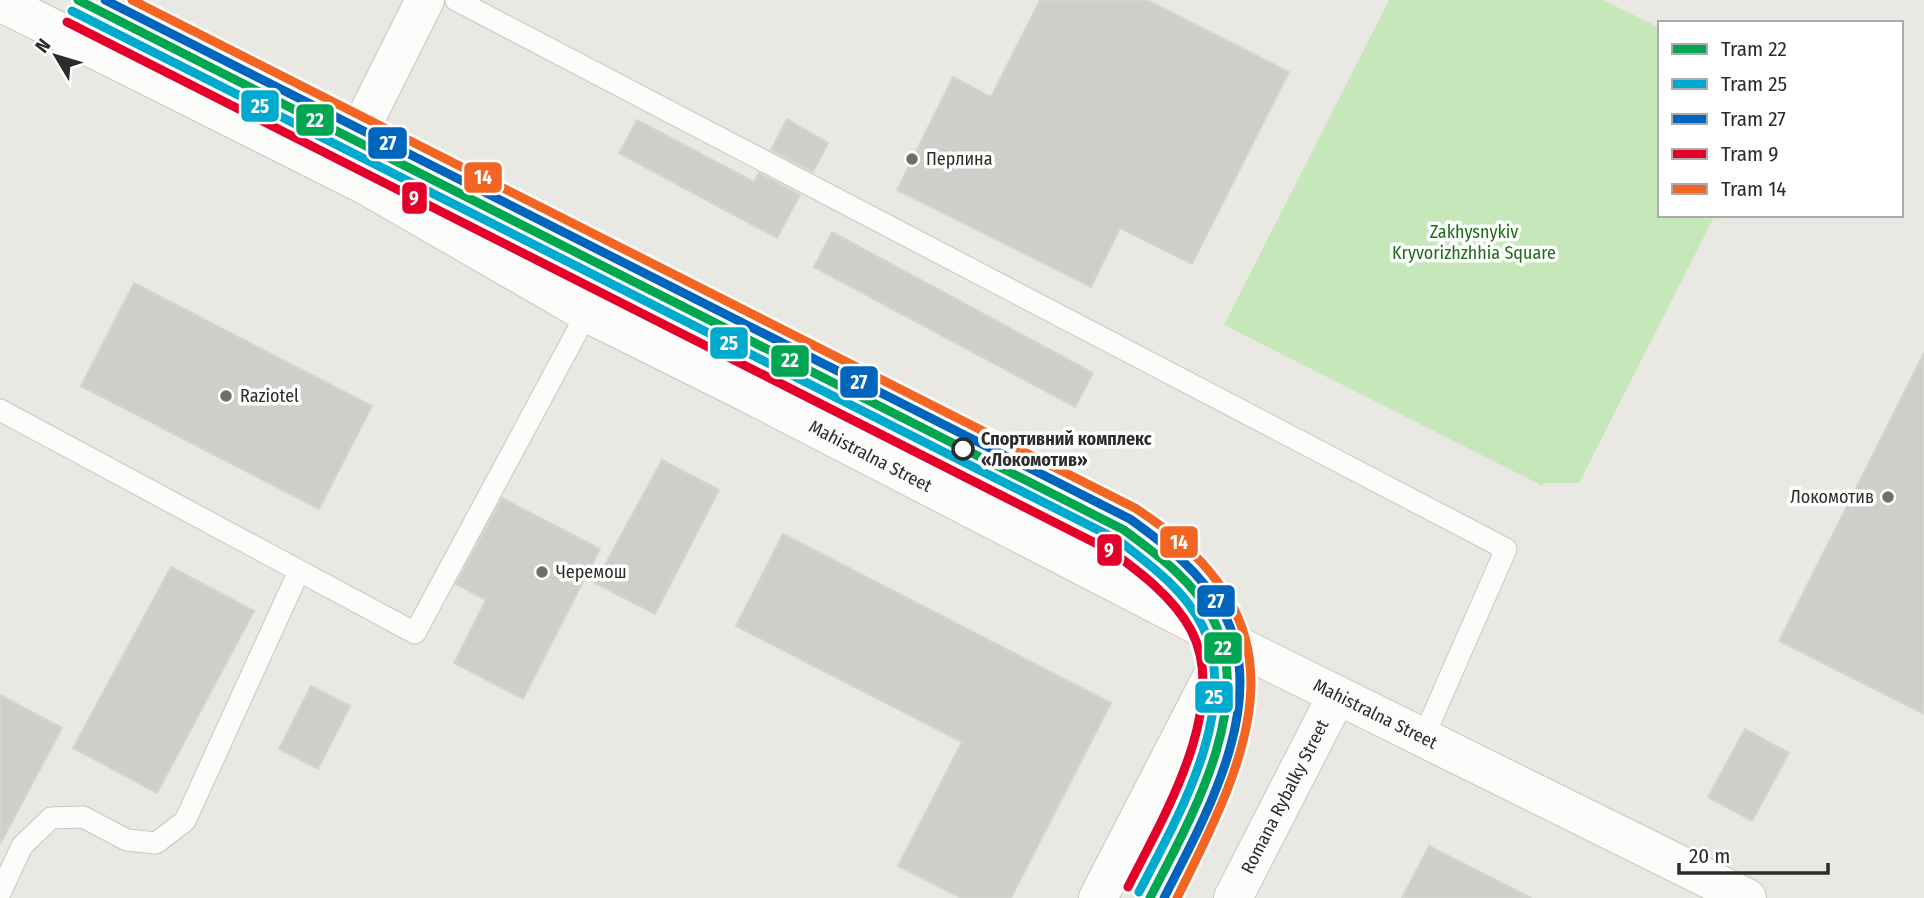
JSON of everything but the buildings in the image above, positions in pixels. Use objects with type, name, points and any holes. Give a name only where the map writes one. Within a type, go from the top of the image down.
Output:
[{"type":"main road","points":[[336,170],[360,131],[425,0]]},
{"type":"main road","name":"Mahistralna Street","points":[[0,2],[336,170],[587,313],[1230,642],[1746,898]]},
{"type":"main road","points":[[1098,898],[1230,642]]},
{"type":"main road","name":"Romana Rybalky Street","points":[[1233,898],[1337,695]]},
{"type":"lane","points":[[456,0],[1506,549],[1423,738]]},
{"type":"lane","points":[[0,410],[415,633],[587,313]]},
{"type":"lane","points":[[0,893],[22,846],[51,818],[83,817],[127,840],[156,844],[185,821],[299,571]]},
{"type":"green space","name":"Zakhysnykiv Kryvorizhzhhia Square","points":[[1389,0],[1603,0],[1658,27],[1658,217],[1714,217],[1579,483],[1543,483],[1543,486],[1224,325]]},
{"type":"tram line","name":"22","points":[[78,0],[1124,530],[1162,559],[1197,594],[1214,621],[1225,655],[1227,690],[1222,727],[1212,763],[1182,834],[1150,898]]},
{"type":"tram line","name":"27","points":[[105,0],[1130,519],[1169,549],[1194,572],[1223,612],[1236,647],[1240,683],[1236,721],[1227,759],[1197,832],[1164,898]]},
{"type":"tram line","name":"14","points":[[132,0],[1135,508],[1190,551],[1226,595],[1246,640],[1251,688],[1244,737],[1228,788],[1177,898]]},
{"type":"tram line","name":"25","points":[[72,11],[1118,540],[1154,568],[1186,601],[1203,627],[1213,659],[1215,693],[1210,728],[1200,764],[1170,832],[1139,892]]},
{"type":"tram line","name":"9","points":[[67,22],[1111,551],[1145,577],[1166,596],[1191,630],[1201,660],[1203,693],[1198,727],[1187,762],[1158,829],[1128,887]]},
{"type":"place","name":"Перлина","points":[[912,159]]},
{"type":"place","name":"Raziotel","points":[[226,396]]},
{"type":"place","name":"Спортивний комплекс «Локомотив»","points":[[963,449]]},
{"type":"place","name":"Локомотив","points":[[1888,497]]},
{"type":"place","name":"Черемош","points":[[542,572]]}]
